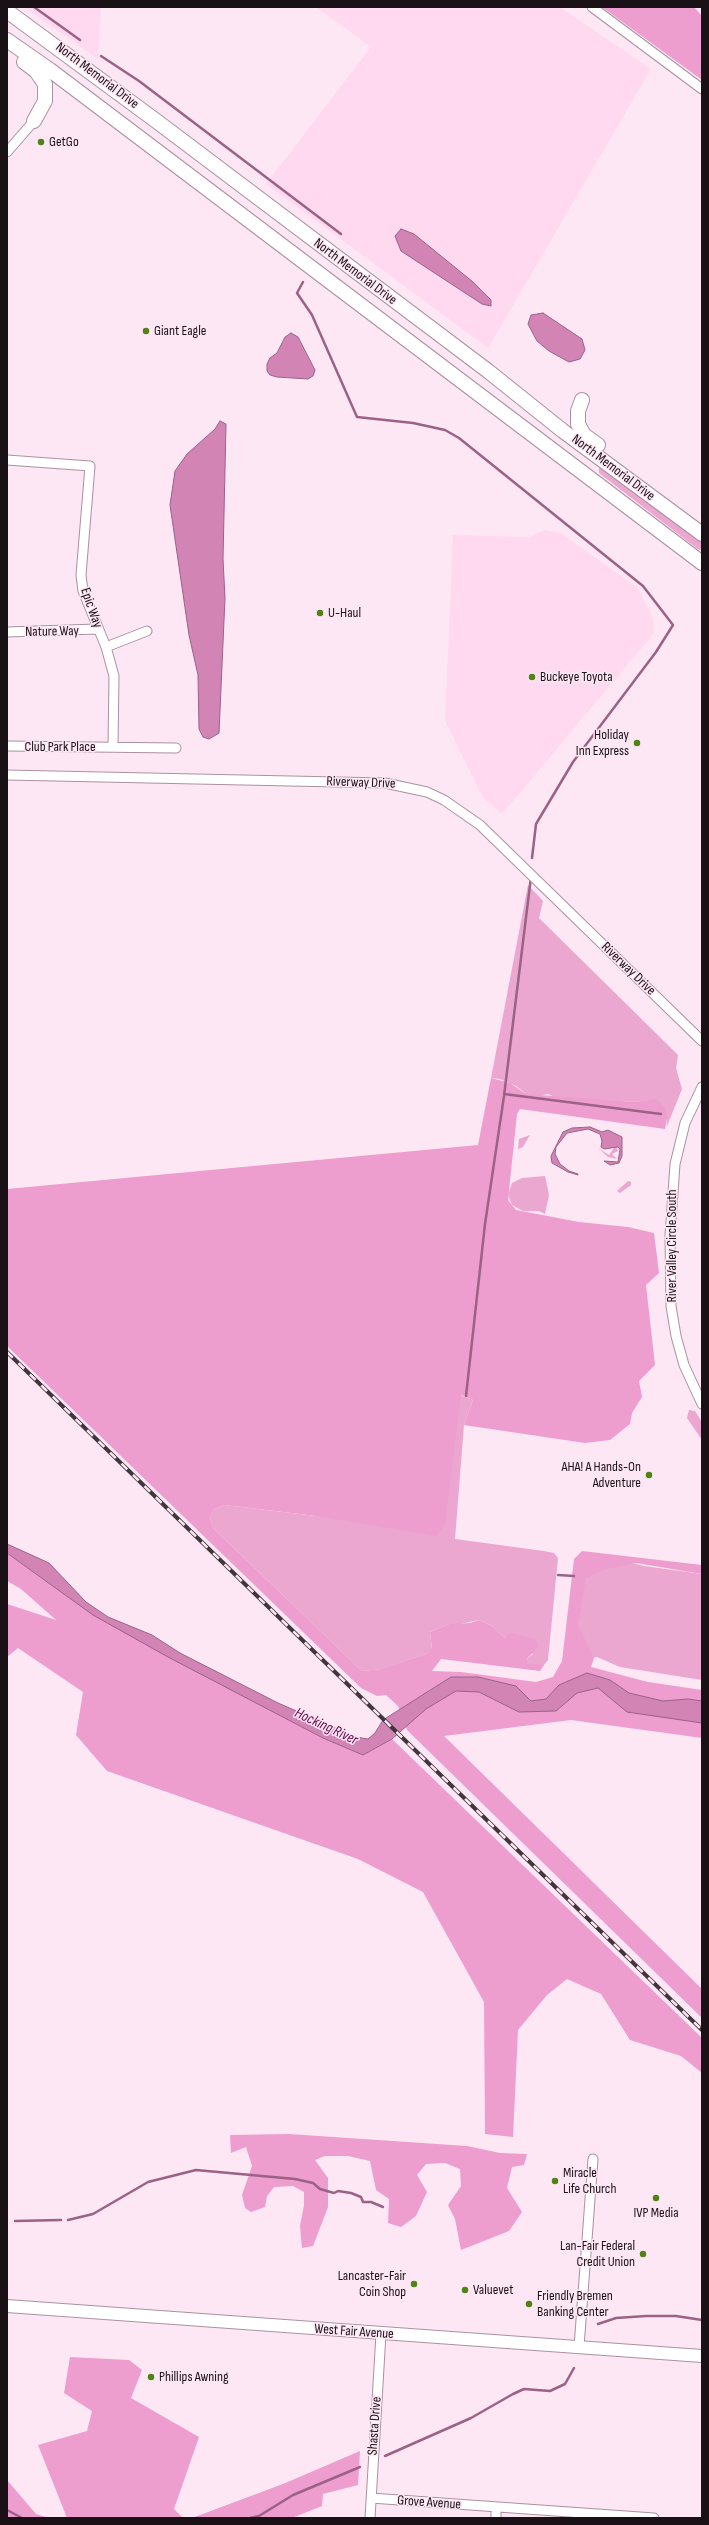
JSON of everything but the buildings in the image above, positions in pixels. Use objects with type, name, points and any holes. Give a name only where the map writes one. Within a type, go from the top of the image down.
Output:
[{"type":"main road","name":"North Memorial Drive","points":[[7,11],[488,371],[562,431],[702,534]]},
{"type":"main road","name":"North Memorial Drive","points":[[7,40],[50,70],[702,563]]},
{"type":"main road","points":[[7,50],[36,71],[45,84],[45,100],[34,121]]},
{"type":"main road","points":[[423,351],[442,358],[546,432],[553,434],[562,431]]},
{"type":"main road","points":[[582,400],[578,419],[584,435],[662,494],[689,524]]},
{"type":"street","points":[[592,7],[702,89]]},
{"type":"street","points":[[7,152],[34,121]]},
{"type":"street","name":"Epic Way","points":[[7,460],[90,466],[81,576],[83,591],[97,629],[106,647],[114,676],[113,747]]},
{"type":"street","name":"Nature Way","points":[[7,632],[97,629]]},
{"type":"street","points":[[106,647],[147,631]]},
{"type":"street","name":"Club Park Place","points":[[7,746],[176,748]]},
{"type":"street","name":"Riverway Drive","points":[[7,775],[385,783],[408,786],[427,792],[444,800],[480,825],[702,1041]]},
{"type":"street","name":"River Valley Circle South","points":[[702,1087],[685,1123],[675,1164],[670,1201],[670,1242],[671,1306],[676,1336],[684,1364],[702,1404]]},
{"type":"street","points":[[579,2347],[593,2159]]},
{"type":"street","name":"West Fair Avenue","points":[[7,2306],[702,2356]]},
{"type":"street","name":"Shasta Drive","points":[[370,2518],[381,2334]]},
{"type":"street","name":"Grove Avenue","points":[[371,2498],[654,2518]]},
{"type":"street","points":[[496,2507],[496,2518]]},
{"type":"shaded area","points":[[24,7],[101,7],[98,59]]},
{"type":"shaded area","points":[[316,7],[560,7],[651,69],[488,348],[266,184],[371,47]]},
{"type":"shaded area","points":[[602,7],[694,7],[702,16],[702,80]]},
{"type":"shaded area","points":[[599,466],[702,542],[702,549],[699,550],[599,473]]},
{"type":"shaded area","name":"Buckeye Toyota","points":[[544,530],[561,533],[638,588],[653,618],[654,633],[502,814],[483,798],[445,721],[453,535],[529,537]]},
{"type":"shaded area","points":[[528,885],[543,901],[539,918],[678,1055],[676,1068],[682,1089],[667,1126],[667,1118],[653,1100],[635,1102],[557,1098],[548,1094],[537,1096],[526,1094],[516,1086],[500,1079],[491,1078]]},
{"type":"shaded area","points":[[491,1078],[510,1083],[526,1094],[635,1102],[656,1099],[665,1108],[667,1118],[665,1129],[520,1109],[517,1114],[508,1200],[516,1210],[579,1222],[628,1227],[654,1233],[659,1273],[646,1285],[655,1365],[639,1381],[642,1397],[632,1413],[630,1424],[610,1440],[585,1443],[464,1425],[473,1400],[461,1395],[445,1524],[436,1536],[316,1516],[225,1505],[214,1509],[210,1519],[213,1528],[362,1671],[381,1669],[426,1654],[432,1648],[430,1632],[449,1624],[470,1623],[479,1620],[492,1626],[505,1638],[511,1633],[535,1639],[539,1646],[527,1659],[527,1664],[544,1665],[540,1671],[441,1659],[432,1671],[461,1672],[536,1682],[553,1677],[562,1661],[574,1559],[582,1551],[702,1565],[702,1574],[636,1563],[603,1570],[586,1578],[578,1625],[594,1658],[591,1667],[648,1682],[702,1690],[702,1738],[571,1720],[444,1736],[702,1989],[702,2018],[407,1730],[398,1706],[386,1695],[377,1696],[361,1688],[7,1346],[7,1189],[478,1145]]},
{"type":"shaded area","points":[[530,1135],[523,1147],[518,1149],[519,1139]]},
{"type":"shaded area","points":[[598,1148],[609,1155],[614,1148],[617,1148],[618,1151],[612,1154],[617,1159],[608,1157]]},
{"type":"shaded area","points":[[545,1176],[549,1195],[545,1214],[539,1211],[523,1211],[512,1205],[508,1195],[512,1183],[522,1178]]},
{"type":"shaded area","points":[[628,1181],[631,1182],[631,1185],[620,1193],[617,1191]]},
{"type":"shaded area","points":[[460,1395],[473,1400],[464,1425],[455,1539],[544,1551],[554,1553],[558,1558],[548,1660],[544,1665],[527,1665],[527,1659],[533,1654],[505,1638],[492,1626],[479,1620],[460,1624],[449,1624],[430,1632],[432,1649],[426,1654],[382,1669],[362,1671],[213,1528],[210,1519],[214,1509],[225,1505],[316,1516],[456,1424]]},
{"type":"shaded area","points":[[689,1410],[695,1411],[702,1422],[702,1440],[687,1418]]},
{"type":"shaded area","points":[[7,1553],[94,1615],[323,1738],[363,1755],[392,1739],[702,2038],[702,2073],[681,2056],[630,2040],[601,1994],[567,1979],[547,1995],[518,2030],[513,2137],[485,2134],[484,2002],[423,1892],[358,1859],[107,1771],[76,1735],[83,1692],[18,1648],[7,1657],[7,1604],[56,1620],[21,1589],[7,1581]]},
{"type":"shaded area","points":[[612,1558],[644,1566],[702,1574],[702,1680],[620,1667],[597,1657],[584,1658],[565,1646],[573,1586]]},
{"type":"shaded area","points":[[289,2134],[467,2146],[500,2153],[527,2154],[524,2165],[512,2167],[507,2188],[522,2212],[509,2231],[461,2250],[455,2219],[448,2205],[461,2186],[460,2169],[445,2163],[426,2164],[417,2175],[427,2192],[416,2216],[401,2227],[388,2223],[389,2199],[376,2190],[370,2161],[348,2156],[325,2156],[315,2160],[328,2178],[328,2207],[313,2246],[302,2248],[300,2226],[304,2205],[304,2192],[293,2186],[274,2187],[267,2196],[265,2207],[251,2212],[245,2208],[242,2195],[252,2166],[246,2147],[231,2153],[230,2135]]},
{"type":"shaded area","points":[[70,2357],[129,2360],[142,2370],[131,2398],[199,2437],[174,2509],[183,2518],[67,2518],[38,2445],[87,2431],[92,2411],[64,2393]]},
{"type":"shaded area","points":[[360,2451],[358,2485],[323,2494],[322,2506],[292,2518],[192,2518],[283,2484]]},
{"type":"shaded area","points":[[7,2480],[36,2514],[49,2518],[7,2518]]},
{"type":"water","points":[[401,229],[414,234],[473,282],[491,300],[491,306],[482,304],[401,251],[395,236]]},
{"type":"water","points":[[543,313],[582,339],[585,350],[580,359],[569,362],[549,351],[537,341],[528,324],[531,315]]},
{"type":"water","points":[[291,333],[298,337],[315,370],[313,376],[308,379],[277,377],[270,375],[267,371],[267,364],[270,358],[277,353],[285,337]]},
{"type":"water","points":[[220,421],[226,424],[223,559],[225,598],[219,733],[209,739],[203,737],[199,729],[198,675],[189,635],[170,505],[175,471],[187,454],[215,429]]},
{"type":"water","points":[[590,1127],[602,1132],[608,1130],[622,1137],[622,1156],[619,1163],[610,1165],[604,1161],[618,1162],[620,1149],[618,1147],[604,1149],[601,1147],[602,1141],[600,1134],[588,1129],[567,1133],[556,1147],[555,1154],[560,1164],[569,1171],[578,1175],[568,1172],[552,1163],[551,1156],[563,1132],[572,1128]]},
{"type":"water","name":"Hocking River","points":[[7,1544],[49,1563],[86,1602],[108,1617],[152,1635],[180,1653],[278,1703],[356,1737],[368,1739],[375,1733],[383,1720],[451,1677],[478,1677],[516,1686],[531,1701],[546,1699],[559,1685],[587,1673],[610,1680],[629,1693],[663,1701],[688,1699],[702,1701],[702,1723],[627,1712],[598,1688],[577,1693],[556,1711],[519,1712],[479,1692],[456,1691],[426,1709],[392,1739],[363,1755],[323,1738],[168,1657],[93,1615],[7,1553]]},
{"type":"waterway","points":[[34,7],[80,40]]},
{"type":"waterway","points":[[101,56],[139,81],[341,234]]},
{"type":"waterway","points":[[303,282],[297,293],[312,315],[357,417],[413,423],[445,430],[459,438],[643,586],[673,625],[656,652],[573,762],[536,824],[532,858]]},
{"type":"waterway","points":[[466,1396],[485,1224],[504,1096],[531,877]]},
{"type":"waterway","points":[[504,1094],[661,1114]]},
{"type":"waterway","points":[[558,1575],[574,1576]]},
{"type":"waterway","points":[[68,2220],[93,2214],[148,2182],[196,2170],[295,2179],[313,2183],[320,2189],[334,2193],[338,2191],[351,2193],[361,2197],[363,2202],[371,2202],[383,2207]]},
{"type":"waterway","points":[[15,2221],[61,2220]]},
{"type":"waterway","points":[[598,2324],[616,2318],[646,2316],[676,2316],[702,2320]]},
{"type":"waterway","points":[[385,2456],[471,2418],[524,2389],[550,2391],[565,2384],[574,2368]]},
{"type":"waterway","points":[[250,2518],[259,2516],[293,2495],[360,2467]]},
{"type":"waterway","points":[[7,2510],[22,2518]]},
{"type":"railway","points":[[7,1352],[702,2030]]},
{"type":"place","name":"GetGo","points":[[41,142]]},
{"type":"place","name":"Giant Eagle","points":[[146,331]]},
{"type":"place","name":"U-Haul","points":[[320,613]]},
{"type":"place","name":"Buckeye Toyota","points":[[532,677]]},
{"type":"place","name":"Holiday Inn Express","points":[[637,743]]},
{"type":"place","name":"AHA! A Hands-On Adventure","points":[[649,1475]]},
{"type":"place","name":"Miracle Life Church","points":[[555,2181]]},
{"type":"place","name":"IVP Media","points":[[656,2198]]},
{"type":"place","name":"Lan-Fair Federal Credit Union","points":[[643,2254]]},
{"type":"place","name":"Lancaster-Fair Coin Shop","points":[[414,2284]]},
{"type":"place","name":"Valuevet","points":[[465,2290]]},
{"type":"place","name":"Friendly Bremen Banking Center","points":[[529,2304]]},
{"type":"place","name":"Phillips Awning","points":[[151,2377]]}]
